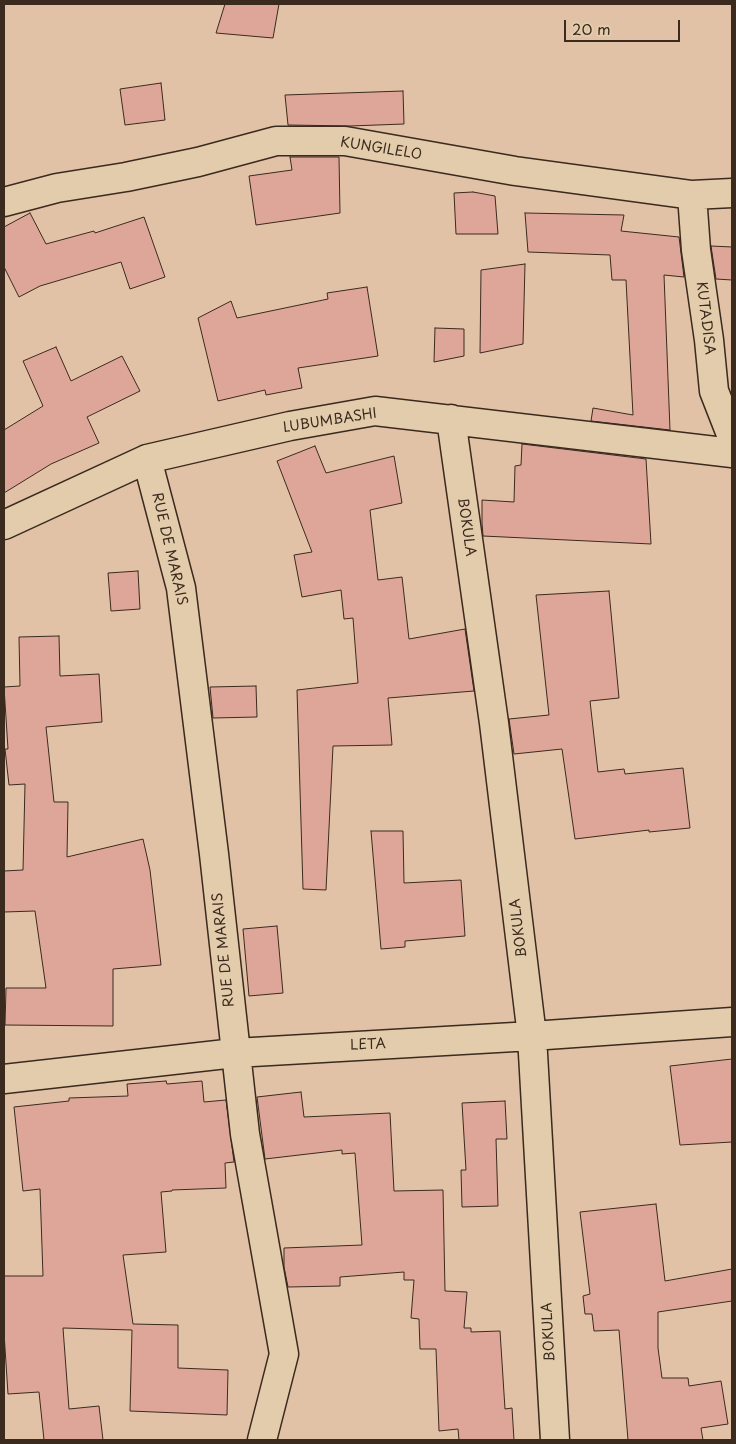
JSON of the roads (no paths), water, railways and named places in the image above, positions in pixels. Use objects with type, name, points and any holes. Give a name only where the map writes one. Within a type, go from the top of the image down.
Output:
[{"type":"street","name":"KUNGILELO","points":[[4,202],[57,188],[126,177],[198,162],[276,141],[345,141],[515,171],[692,195],[732,193]]},
{"type":"street","name":"KUTADISA","points":[[692,195],[696,250],[714,391],[732,437]]},
{"type":"street","name":"LUBUMBASHI","points":[[4,524],[147,459],[290,426],[374,411],[732,453]]},
{"type":"street","name":"BOKULA","points":[[452,419],[494,723],[532,1036],[555,1440]]},
{"type":"street","name":"RUE DE MARAIS","points":[[147,459],[181,588],[214,854],[245,1134],[284,1354],[262,1440]]},
{"type":"street","name":"LETA","points":[[4,1079],[235,1053],[532,1036],[732,1022]]}]
